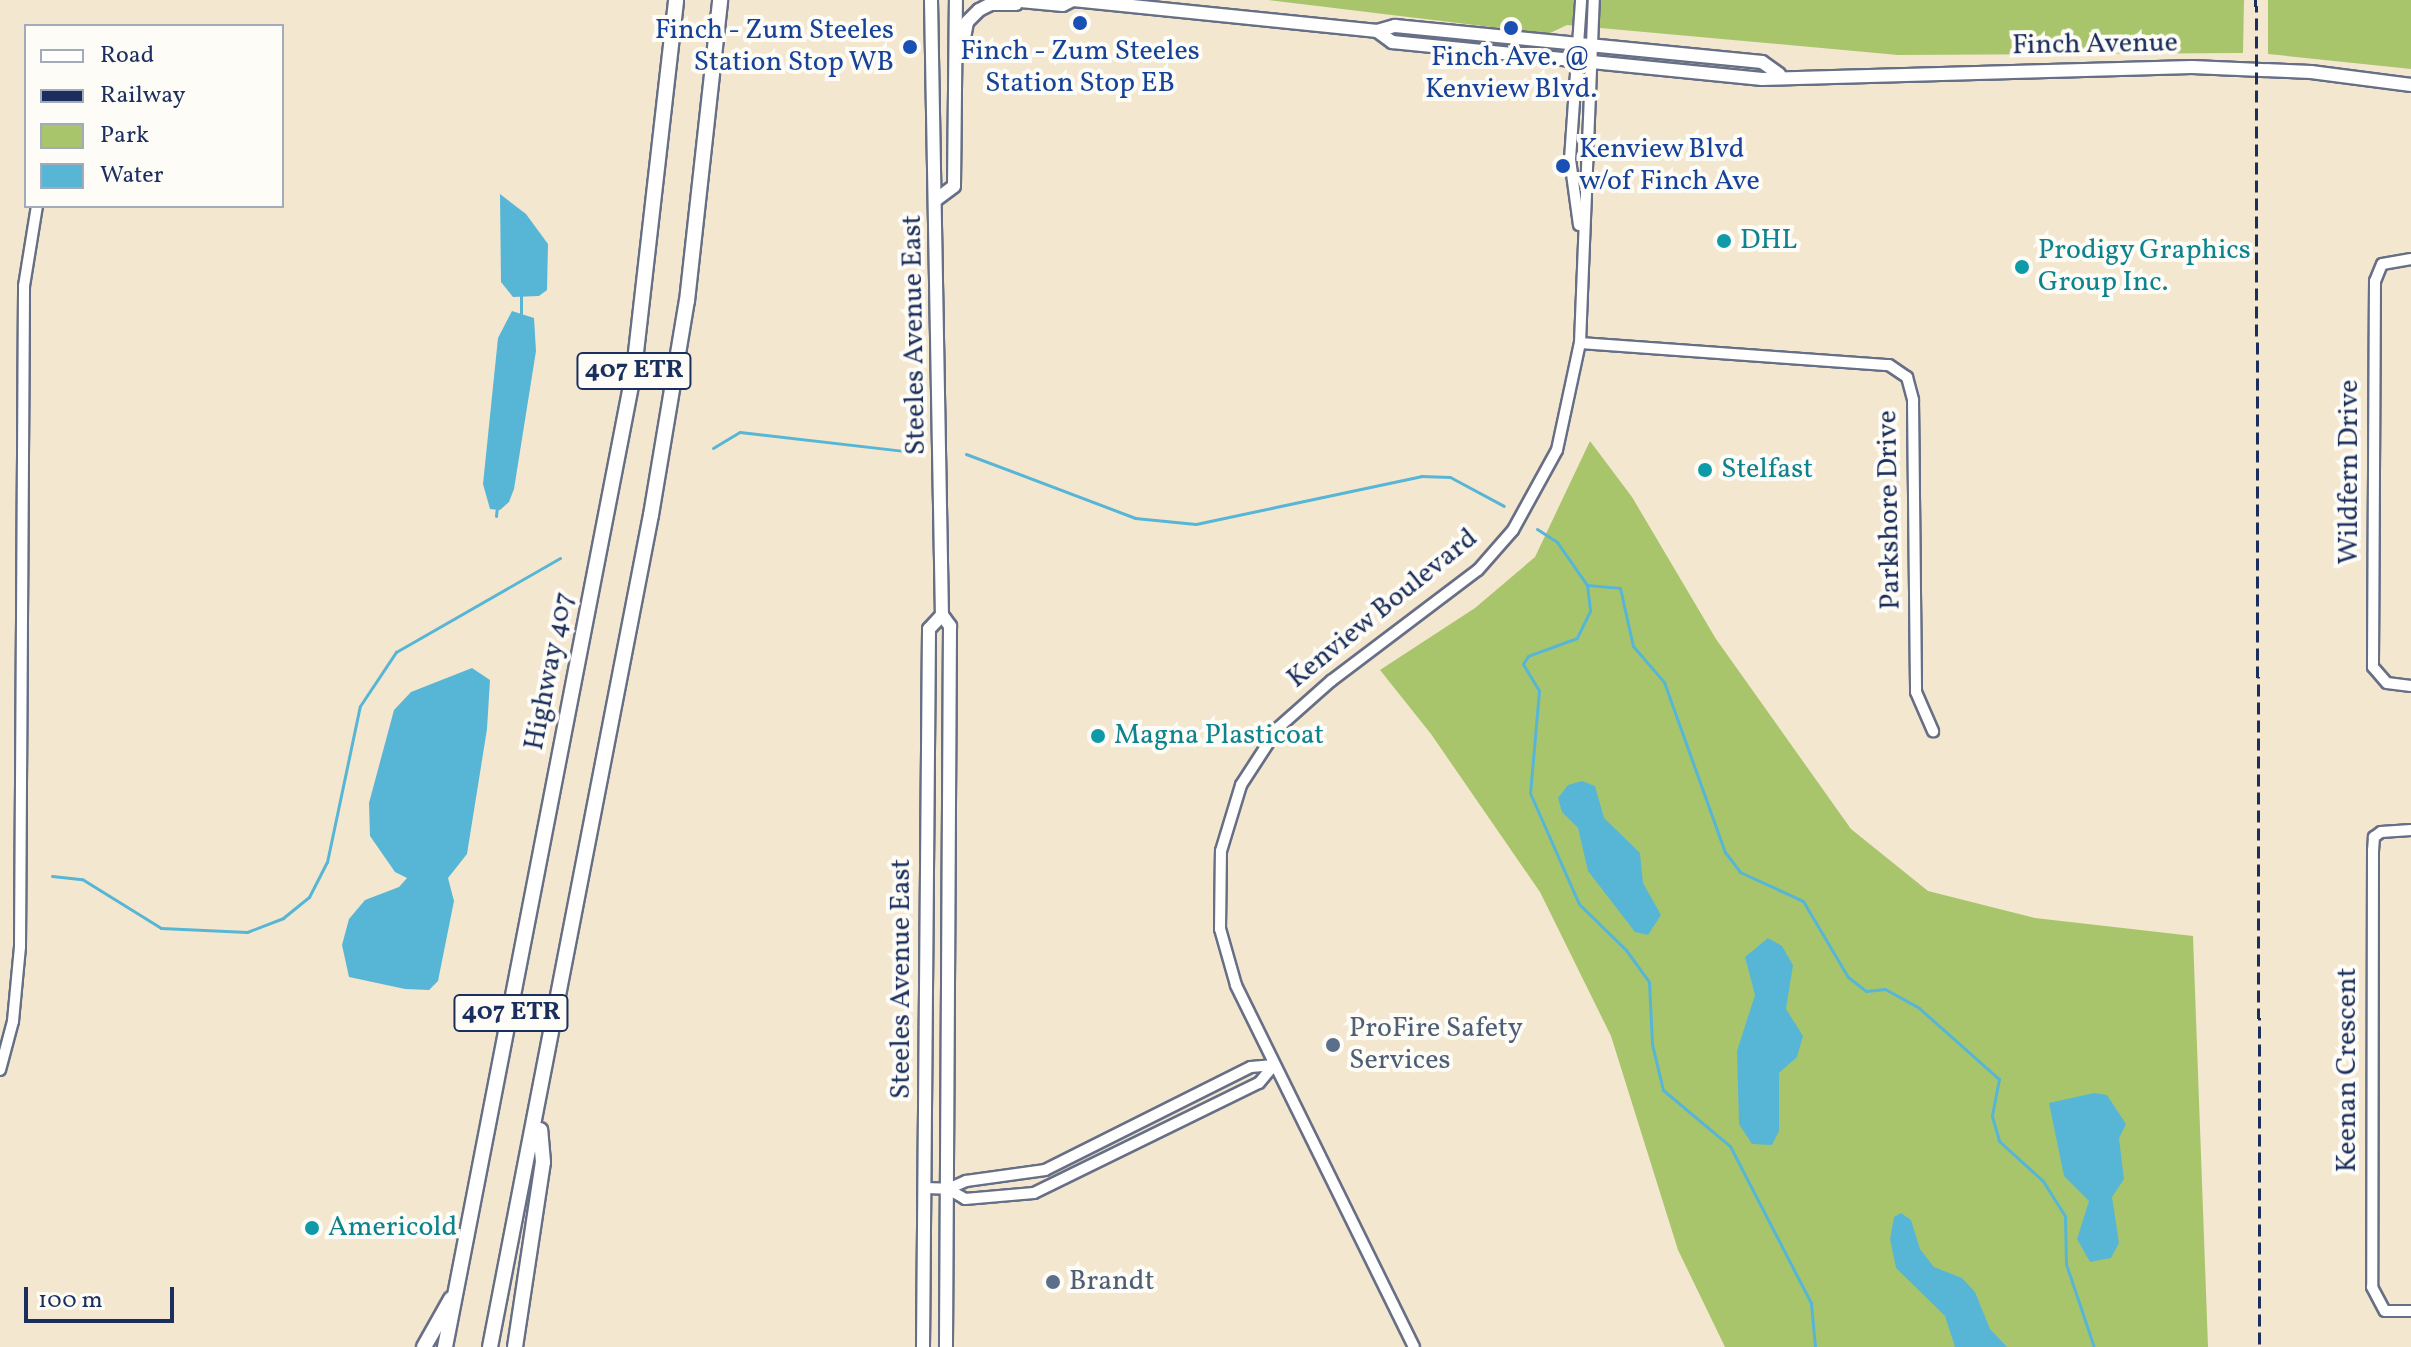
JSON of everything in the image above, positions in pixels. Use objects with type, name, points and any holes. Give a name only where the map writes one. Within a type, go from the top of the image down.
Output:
[{"type":"highway","name":"Highway 407","points":[[445,1347],[634,370],[676,0]]},
{"type":"highway","name":"407 ETR","points":[[490,1347],[538,1113],[687,301],[720,0]]},
{"type":"highway","points":[[515,1347],[543,1162],[538,1113]]},
{"type":"highway","points":[[424,1347],[457,1288]]},
{"type":"main road","name":"Steeles Avenue East","points":[[931,0],[931,185],[937,199],[942,615],[950,626],[946,1347]]},
{"type":"main road","name":"Steeles Avenue East","points":[[937,199],[954,186],[956,0]]},
{"type":"main road","name":"Finch Avenue","points":[[1010,0],[1070,2],[1377,31],[1395,26],[1762,62],[1779,74]]},
{"type":"main road","points":[[955,80],[963,65],[964,28],[979,10],[991,4],[1070,2]]},
{"type":"main road","name":"Finch Avenue","points":[[1377,31],[1392,42],[1591,65],[1762,79],[1779,74],[2192,67],[2327,74],[2411,85]]},
{"type":"main road","name":"Steeles Avenue East","points":[[923,1347],[929,629],[942,615]]},
{"type":"street","name":"Kenview Boulevard","points":[[1581,0],[1574,63],[1570,159],[1582,245]]},
{"type":"street","name":"Kenview Boulevard","points":[[1414,1347],[1236,985],[1220,929],[1221,851],[1241,785],[1263,748],[1301,706],[1478,570],[1513,530],[1557,450],[1580,343],[1594,0]]},
{"type":"street","points":[[0,1070],[13,1021],[20,947],[24,286],[37,208]]},
{"type":"street","name":"Wildfern Drive","points":[[2411,259],[2382,264],[2375,281],[2373,667],[2387,683],[2411,686]]},
{"type":"street","name":"Parkshore Drive","points":[[1580,343],[1889,365],[1907,377],[1914,426],[1916,692],[1933,731]]},
{"type":"street","name":"Keenan Crescent","points":[[2411,830],[2381,832],[2373,850],[2372,1287],[2385,1311],[2411,1311]]},
{"type":"street","points":[[925,1188],[948,1189],[966,1181],[1045,1170],[1251,1067],[1274,1065]]},
{"type":"street","points":[[948,1189],[965,1199],[1034,1193],[1091,1168],[1259,1083],[1274,1065]]},
{"type":"street","points":[[1082,1151],[1091,1168]]},
{"type":"green space","points":[[1268,0],[2244,0],[2243,53],[1898,55],[1567,25],[1548,34]]},
{"type":"green space","points":[[2268,0],[2411,0],[2411,69],[2268,54]]},
{"type":"green space","points":[[1590,441],[1632,497],[1716,639],[1851,829],[1928,891],[2035,918],[2193,936],[2208,1347],[1725,1347],[1678,1250],[1611,1036],[1540,892],[1431,734],[1380,670],[1475,608],[1535,557]]},
{"type":"water","points":[[500,194],[526,214],[548,244],[547,290],[539,296],[513,297],[501,282]]},
{"type":"water","points":[[512,311],[534,318],[536,351],[514,489],[509,502],[500,510],[490,509],[483,484],[498,338]]},
{"type":"water","points":[[472,668],[490,680],[487,729],[467,854],[448,878],[454,901],[438,981],[429,990],[405,989],[349,977],[342,945],[349,919],[365,900],[399,887],[407,878],[395,872],[370,836],[369,803],[394,710],[411,692]]},
{"type":"water","points":[[1582,781],[1595,786],[1604,818],[1640,853],[1643,883],[1661,915],[1648,935],[1635,932],[1588,871],[1578,828],[1562,812],[1558,798],[1568,785]]},
{"type":"water","points":[[1768,938],[1782,946],[1793,965],[1786,1009],[1803,1036],[1797,1057],[1779,1073],[1779,1131],[1772,1145],[1752,1144],[1739,1124],[1737,1051],[1755,995],[1745,957]]},
{"type":"water","points":[[2094,1093],[2107,1095],[2126,1124],[2119,1138],[2124,1179],[2112,1197],[2119,1243],[2111,1258],[2090,1262],[2077,1239],[2089,1201],[2064,1176],[2049,1103]]},
{"type":"water","points":[[1901,1213],[1911,1220],[1920,1249],[1934,1267],[1962,1278],[1975,1292],[1990,1329],[2007,1347],[1955,1347],[1945,1316],[1896,1268],[1890,1239],[1894,1217]]},
{"type":"waterway","points":[[521,296],[521,313]]},
{"type":"waterway","points":[[713,448],[740,432],[912,452]]},
{"type":"waterway","points":[[966,454],[1135,518],[1196,524],[1421,476],[1450,477],[1504,506]]},
{"type":"waterway","points":[[496,516],[497,507]]},
{"type":"waterway","points":[[1537,529],[1557,542],[1587,585],[1590,611],[1577,638],[1528,656],[1523,664],[1539,691],[1530,793],[1579,904],[1626,950],[1649,982],[1652,1044],[1663,1090],[1730,1146],[1811,1303],[1815,1347]]},
{"type":"waterway","points":[[52,876],[82,879],[161,928],[247,932],[283,918],[309,897],[327,862],[360,706],[396,652],[560,558]]},
{"type":"waterway","points":[[1587,585],[1620,588],[1633,646],[1664,682],[1725,852],[1740,872],[1803,901],[1848,977],[1866,991],[1885,989],[1919,1008],[1999,1079],[1992,1116],[1999,1141],[2043,1181],[2065,1216],[2066,1264],[2094,1347]]},
{"type":"railway","points":[[2256,0],[2260,1347]]},
{"type":"place","name":"Finch - Zum Steeles Station Stop EB","points":[[1080,23]]},
{"type":"place","name":"Finch Ave. @ Kenview Blvd.","points":[[1511,28]]},
{"type":"place","name":"Finch - Zum Steeles Station Stop WB","points":[[910,47]]},
{"type":"place","name":"Kenview Blvd w/of Finch Ave","points":[[1563,166]]},
{"type":"place","name":"DHL","points":[[1724,241]]},
{"type":"place","name":"Prodigy Graphics Group Inc.","points":[[2022,267]]},
{"type":"place","name":"Stelfast","points":[[1705,470]]},
{"type":"place","name":"Magna Plasticoat","points":[[1098,736]]},
{"type":"place","name":"ProFire Safety Services","points":[[1333,1045]]},
{"type":"place","name":"Americold","points":[[312,1228]]},
{"type":"place","name":"Brandt","points":[[1053,1282]]}]
